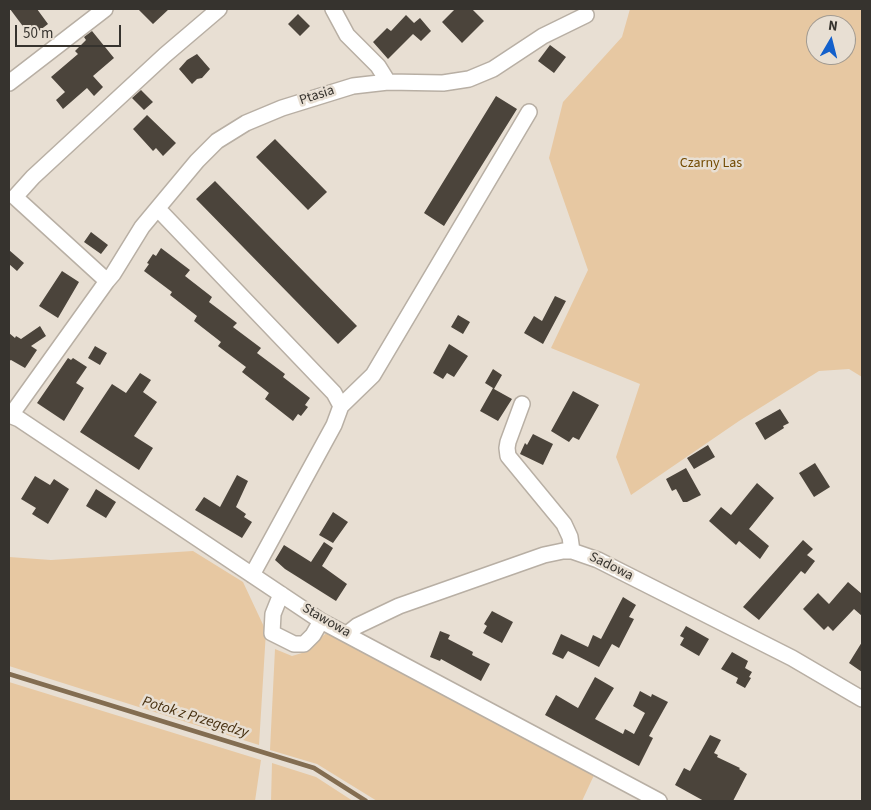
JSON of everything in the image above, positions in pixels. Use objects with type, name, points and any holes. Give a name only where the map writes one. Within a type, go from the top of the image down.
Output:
[{"type":"street","points":[[9,83],[105,9]]},
{"type":"street","points":[[107,281],[14,197],[33,177],[158,62],[219,9]]},
{"type":"street","points":[[333,9],[347,34],[378,66],[388,82]]},
{"type":"street","name":"Ptasia","points":[[10,415],[113,274],[142,227],[217,141],[246,123],[282,108],[340,89],[388,82],[430,84],[469,79],[493,69],[543,36],[586,15]]},
{"type":"street","points":[[252,575],[334,424],[341,406],[373,375],[530,112]]},
{"type":"street","points":[[158,209],[334,393],[341,406]]},
{"type":"street","points":[[522,404],[508,442],[508,456],[564,524],[570,537],[572,551]]},
{"type":"street","name":"Stawowa","points":[[10,415],[321,620],[659,801]]},
{"type":"street","name":"Sadowa","points":[[347,634],[357,626],[399,606],[544,555],[572,551],[598,560],[783,654],[862,699]]},
{"type":"street","points":[[280,594],[273,614],[272,632],[294,644],[304,644],[313,635],[321,620]]},
{"type":"green space","name":"Czarny Las","points":[[630,9],[862,9],[862,377],[849,369],[819,371],[739,421],[631,495],[616,457],[640,384],[551,348],[588,270],[549,158],[563,102],[622,37]]},
{"type":"green space","points":[[193,551],[243,582],[266,631],[259,745],[9,666],[9,557],[51,560]]},
{"type":"green space","points":[[329,631],[595,773],[582,801],[377,801],[317,764],[270,750],[275,649],[292,656],[302,653]]},
{"type":"green space","points":[[9,682],[261,760],[255,801],[9,801]]},
{"type":"green space","points":[[272,763],[316,777],[353,801],[271,801]]},
{"type":"building","points":[[10,9],[37,9],[48,24],[31,37]]},
{"type":"building","points":[[138,9],[169,9],[153,24]]},
{"type":"building","points":[[455,9],[472,9],[484,21],[462,43],[442,22]]},
{"type":"building","points":[[298,14],[310,26],[300,36],[288,24]]},
{"type":"building","points":[[406,15],[414,23],[420,18],[431,31],[421,41],[413,34],[388,59],[373,42],[387,28],[391,31]]},
{"type":"building","points":[[92,31],[114,58],[93,76],[103,87],[94,96],[87,88],[63,109],[56,100],[65,92],[51,77],[78,54],[75,51],[86,40],[84,37]]},
{"type":"building","points":[[550,45],[566,57],[554,73],[538,61]]},
{"type":"building","points":[[197,54],[210,69],[202,78],[197,79],[192,84],[179,69],[187,60]]},
{"type":"building","points":[[141,90],[153,102],[144,110],[132,98]]},
{"type":"building","points":[[496,96],[517,109],[444,226],[424,213]]},
{"type":"building","points":[[147,115],[176,143],[163,156],[156,148],[153,151],[133,129]]},
{"type":"building","points":[[275,139],[327,192],[308,210],[256,157]]},
{"type":"building","points":[[215,181],[357,326],[338,344],[196,199]]},
{"type":"building","points":[[91,232],[108,245],[101,254],[84,242]]},
{"type":"building","points":[[161,248],[190,270],[185,276],[212,297],[209,302],[237,323],[233,327],[261,348],[257,353],[285,374],[283,377],[310,398],[305,405],[308,407],[301,416],[298,414],[293,421],[265,399],[269,393],[242,372],[246,367],[218,346],[221,342],[194,321],[197,316],[170,295],[172,292],[144,271],[153,254],[156,256]]},
{"type":"building","points":[[9,250],[24,263],[17,271],[9,264]]},
{"type":"building","points":[[62,271],[79,282],[58,318],[39,306]]},
{"type":"building","points":[[555,296],[566,301],[543,344],[524,333],[534,316],[542,321]]},
{"type":"building","points":[[458,315],[470,322],[463,334],[451,327]]},
{"type":"building","points":[[40,326],[46,336],[31,346],[37,350],[25,368],[11,360],[9,361],[9,333],[15,338],[16,336],[21,339]]},
{"type":"building","points":[[449,344],[468,356],[454,377],[447,373],[443,379],[433,373]]},
{"type":"building","points":[[95,346],[107,353],[100,365],[88,358]]},
{"type":"building","points":[[68,358],[71,360],[73,358],[87,367],[76,383],[84,388],[64,421],[37,403]]},
{"type":"building","points":[[493,369],[502,375],[494,389],[512,399],[498,421],[480,411],[493,388],[485,383]]},
{"type":"building","points":[[140,373],[151,380],[143,392],[157,402],[134,436],[153,448],[139,470],[80,432],[112,384],[126,393]]},
{"type":"building","points":[[573,391],[599,405],[579,440],[573,437],[569,442],[551,431]]},
{"type":"building","points":[[780,409],[789,423],[765,440],[755,423]]},
{"type":"building","points":[[533,434],[553,444],[543,465],[520,454],[525,443],[527,445]]},
{"type":"building","points":[[708,445],[715,457],[694,469],[687,458]]},
{"type":"building","points":[[815,463],[830,487],[814,497],[799,473]]},
{"type":"building","points":[[686,468],[701,495],[683,502],[676,489],[672,491],[666,479]]},
{"type":"building","points":[[237,475],[248,481],[236,507],[246,514],[244,517],[252,522],[242,538],[195,510],[204,497],[220,507]]},
{"type":"building","points":[[35,476],[50,485],[54,479],[69,489],[48,524],[32,514],[36,508],[21,499]]},
{"type":"building","points":[[757,483],[774,498],[749,529],[769,546],[760,559],[739,541],[736,545],[709,521],[721,507],[731,515]]},
{"type":"building","points":[[96,489],[116,502],[106,518],[86,506]]},
{"type":"building","points":[[333,512],[348,522],[333,543],[319,535]]},
{"type":"building","points":[[803,540],[813,549],[807,555],[815,561],[805,574],[801,571],[759,620],[743,607]]},
{"type":"building","points":[[324,542],[333,548],[322,566],[347,584],[336,601],[285,569],[275,560],[284,545],[311,562]]},
{"type":"building","points":[[848,582],[862,594],[862,616],[854,609],[833,631],[828,626],[824,630],[803,609],[818,593],[829,604]]},
{"type":"building","points":[[623,597],[636,605],[629,617],[634,619],[619,648],[612,644],[599,667],[568,651],[563,659],[552,654],[561,634],[588,647],[593,635],[601,639]]},
{"type":"building","points":[[492,611],[513,622],[502,643],[483,633],[487,626],[484,624]]},
{"type":"building","points":[[686,626],[709,639],[699,656],[680,645],[684,638],[680,636]]},
{"type":"building","points":[[440,631],[450,635],[448,639],[473,652],[472,655],[490,664],[481,681],[441,659],[440,661],[430,657]]},
{"type":"building","points":[[862,642],[862,672],[849,663]]},
{"type":"building","points":[[732,652],[748,661],[745,668],[752,672],[745,688],[736,683],[738,678],[721,669]]},
{"type":"building","points":[[595,677],[614,688],[595,719],[623,734],[625,729],[634,734],[645,713],[633,706],[640,691],[651,697],[652,694],[668,702],[649,736],[653,738],[639,766],[545,715],[556,695],[578,708]]},
{"type":"building","points":[[710,735],[721,740],[714,753],[718,755],[717,757],[740,768],[747,774],[733,801],[704,801],[675,785],[684,768],[690,771]]},
{"type":"waterway","name":"Potok z Przegędzy","points":[[9,674],[314,768],[366,801]]}]
